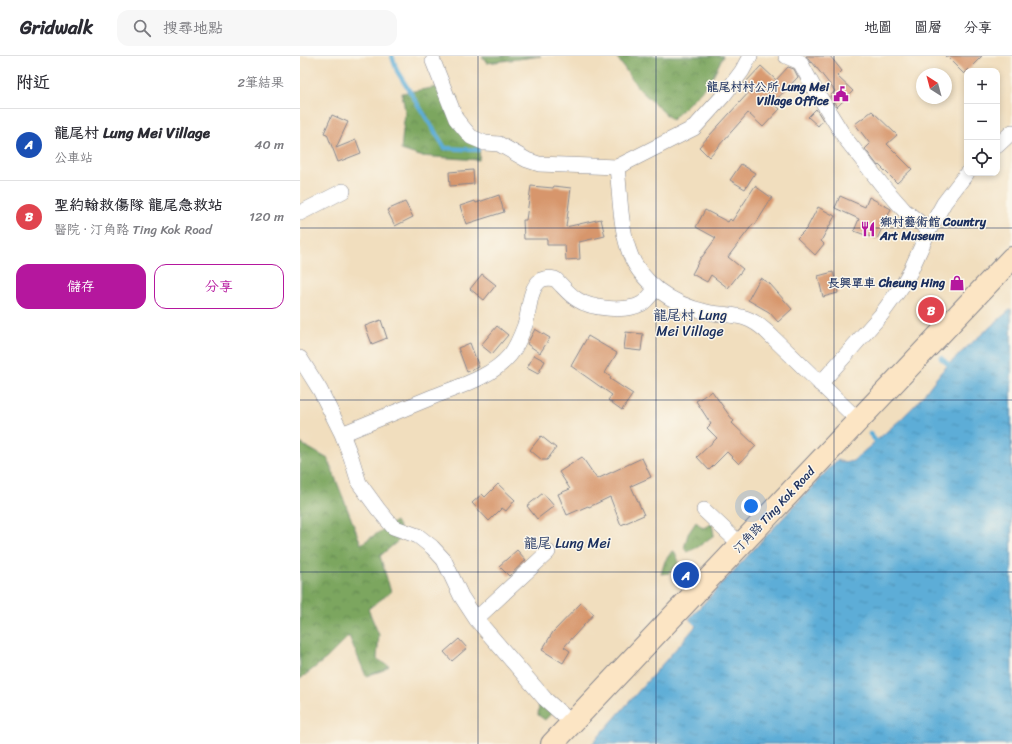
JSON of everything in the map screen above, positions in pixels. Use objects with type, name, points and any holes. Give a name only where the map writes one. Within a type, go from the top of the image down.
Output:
[{"type":"main road","name":"汀角路 Ting Kok Road","points":[[552,744],[1012,258]]},
{"type":"street","points":[[433,61],[456,118],[471,137],[485,143],[499,144],[527,160],[539,164],[617,167],[694,128],[724,95],[750,56]]},
{"type":"street","points":[[786,56],[800,62],[814,88],[845,138],[882,185],[904,210],[929,230]]},
{"type":"street","points":[[1000,143],[1012,132]]},
{"type":"street","points":[[617,167],[623,228],[628,250],[640,272],[656,288],[677,302],[688,307],[710,313],[740,316],[752,320],[766,331],[858,420]]},
{"type":"street","points":[[820,384],[862,338],[894,298],[910,272],[929,230],[944,203],[965,176]]},
{"type":"street","points":[[300,213],[343,191]]},
{"type":"street","points":[[342,434],[470,382],[483,376],[498,366],[511,355],[525,327],[532,292],[535,286],[542,280],[548,278],[556,279],[577,300],[587,305],[603,308],[622,309],[642,304],[656,288]]},
{"type":"street","points":[[300,358],[320,390],[342,434],[359,483],[378,509],[393,527],[418,536],[432,547],[444,560],[461,596],[476,619],[545,698],[572,723]]},
{"type":"street","points":[[704,510],[741,545]]},
{"type":"street","points":[[476,619],[548,552]]},
{"type":"shaded area","points":[[935,298],[942,304],[927,322],[920,316]]},
{"type":"green space","points":[[482,56],[541,56],[487,63]]},
{"type":"green space","points":[[616,56],[723,56],[710,82],[672,120],[638,88]]},
{"type":"green space","points":[[438,87],[459,98],[450,111],[480,141],[479,160],[420,156],[401,150],[405,111],[402,93]]},
{"type":"green space","points":[[300,443],[328,459],[361,544],[396,521],[404,536],[380,556],[391,592],[368,609],[379,635],[377,659],[389,666],[384,670],[366,676],[349,636],[327,658],[300,679]]},
{"type":"green space","points":[[696,522],[703,528],[712,524],[714,535],[698,547],[687,552],[684,548],[688,534]]},
{"type":"green space","points":[[672,551],[675,552],[679,562],[669,573],[661,574],[665,561]]},
{"type":"green space","points":[[539,705],[559,705],[545,720],[538,715]]},
{"type":"water","points":[[1011,309],[1012,744],[592,744],[696,626],[689,619],[837,460],[845,463],[853,461],[917,403],[942,371],[968,346]]},
{"type":"building","points":[[806,56],[830,56],[842,71],[837,76],[853,91],[837,107],[830,96],[835,91]]},
{"type":"building","points":[[946,56],[982,56],[970,68],[964,68],[964,74]]},
{"type":"building","points":[[761,66],[776,80],[788,67],[794,69],[798,77],[773,103],[780,109],[763,127],[748,113],[709,157],[699,147],[751,90],[744,84]]},
{"type":"building","points":[[816,109],[823,120],[818,126],[808,117]]},
{"type":"building","points":[[872,111],[897,135],[887,144],[912,169],[897,183],[879,165],[878,166],[865,149],[870,144],[855,124]]},
{"type":"building","points":[[332,115],[348,122],[336,148],[356,140],[361,153],[338,162],[327,134],[324,133]]},
{"type":"building","points":[[741,164],[755,173],[745,189],[730,180]]},
{"type":"building","points":[[473,170],[474,184],[450,186],[449,172]]},
{"type":"building","points":[[531,186],[571,188],[566,227],[601,219],[605,236],[579,242],[580,259],[566,260],[565,245],[547,245],[547,239],[524,239],[523,220],[526,220]]},
{"type":"building","points":[[755,186],[772,198],[755,225],[753,224],[728,257],[743,269],[728,288],[711,275],[707,282],[692,274],[701,257],[716,238],[696,227],[705,210],[728,222],[730,219],[732,221]]},
{"type":"building","points":[[499,195],[504,212],[466,224],[460,206],[475,201],[476,203]]},
{"type":"building","points":[[840,196],[865,207],[869,197],[891,209],[877,239],[854,231],[859,219],[835,208]]},
{"type":"building","points":[[405,202],[413,217],[395,226],[387,210]]},
{"type":"building","points":[[818,207],[835,216],[821,241],[824,244],[815,255],[797,238],[807,228]]},
{"type":"building","points":[[833,272],[838,293],[823,297],[818,276]]},
{"type":"building","points":[[482,274],[496,285],[484,300],[470,289]]},
{"type":"building","points":[[760,278],[770,284],[792,309],[778,322],[769,312],[748,300]]},
{"type":"building","points":[[381,320],[387,338],[372,344],[365,326]]},
{"type":"building","points":[[497,326],[508,335],[492,354],[481,345]]},
{"type":"building","points":[[535,329],[550,338],[540,353],[527,344]]},
{"type":"building","points":[[626,332],[643,334],[641,351],[624,349]]},
{"type":"building","points":[[588,336],[617,353],[605,373],[611,377],[610,379],[633,394],[622,410],[608,400],[612,395],[571,366]]},
{"type":"building","points":[[470,343],[479,367],[467,372],[458,348]]},
{"type":"building","points":[[534,355],[545,361],[538,374],[527,368]]},
{"type":"building","points":[[712,391],[734,421],[732,423],[756,446],[739,464],[727,452],[709,470],[697,457],[717,438],[707,428],[711,424],[696,401]]},
{"type":"building","points":[[541,436],[556,448],[547,460],[542,460],[530,450]]},
{"type":"building","points":[[582,457],[597,479],[642,458],[651,477],[631,486],[644,515],[621,525],[610,497],[567,515],[558,494],[570,489],[559,472]]},
{"type":"building","points":[[498,484],[515,500],[506,511],[502,508],[489,521],[472,503],[482,494],[485,497]]},
{"type":"building","points":[[543,493],[554,506],[537,519],[527,506]]},
{"type":"building","points":[[517,550],[526,560],[509,576],[499,566]]},
{"type":"building","points":[[581,603],[594,614],[564,647],[570,651],[563,663],[542,650],[553,632]]},
{"type":"building","points":[[459,639],[467,648],[452,661],[444,652]]},
{"type":"waterway","points":[[392,56],[397,71],[445,148],[478,150]]},
{"type":"waterway","points":[[941,358],[949,365]]},
{"type":"waterway","points":[[870,434],[876,441]]},
{"type":"place","name":"龍尾村村公所 Lung Mei Village Office","points":[[841,94]]},
{"type":"place","name":"鄉村藝術館 Country Art Museum","points":[[868,229]]},
{"type":"place","name":"長興單車 Cheung Hing","points":[[957,283]]},
{"type":"place","name":"聖約翰救傷隊 龍尾急救站","points":[[931,310]]},
{"type":"place","name":"龍尾村 Lung Mei Village","points":[[686,575]]},
{"type":"district","name":"龍尾村 Lung Mei Village","points":[[690,324]]},
{"type":"district","name":"龍尾 Lung Mei","points":[[567,543]]}]
